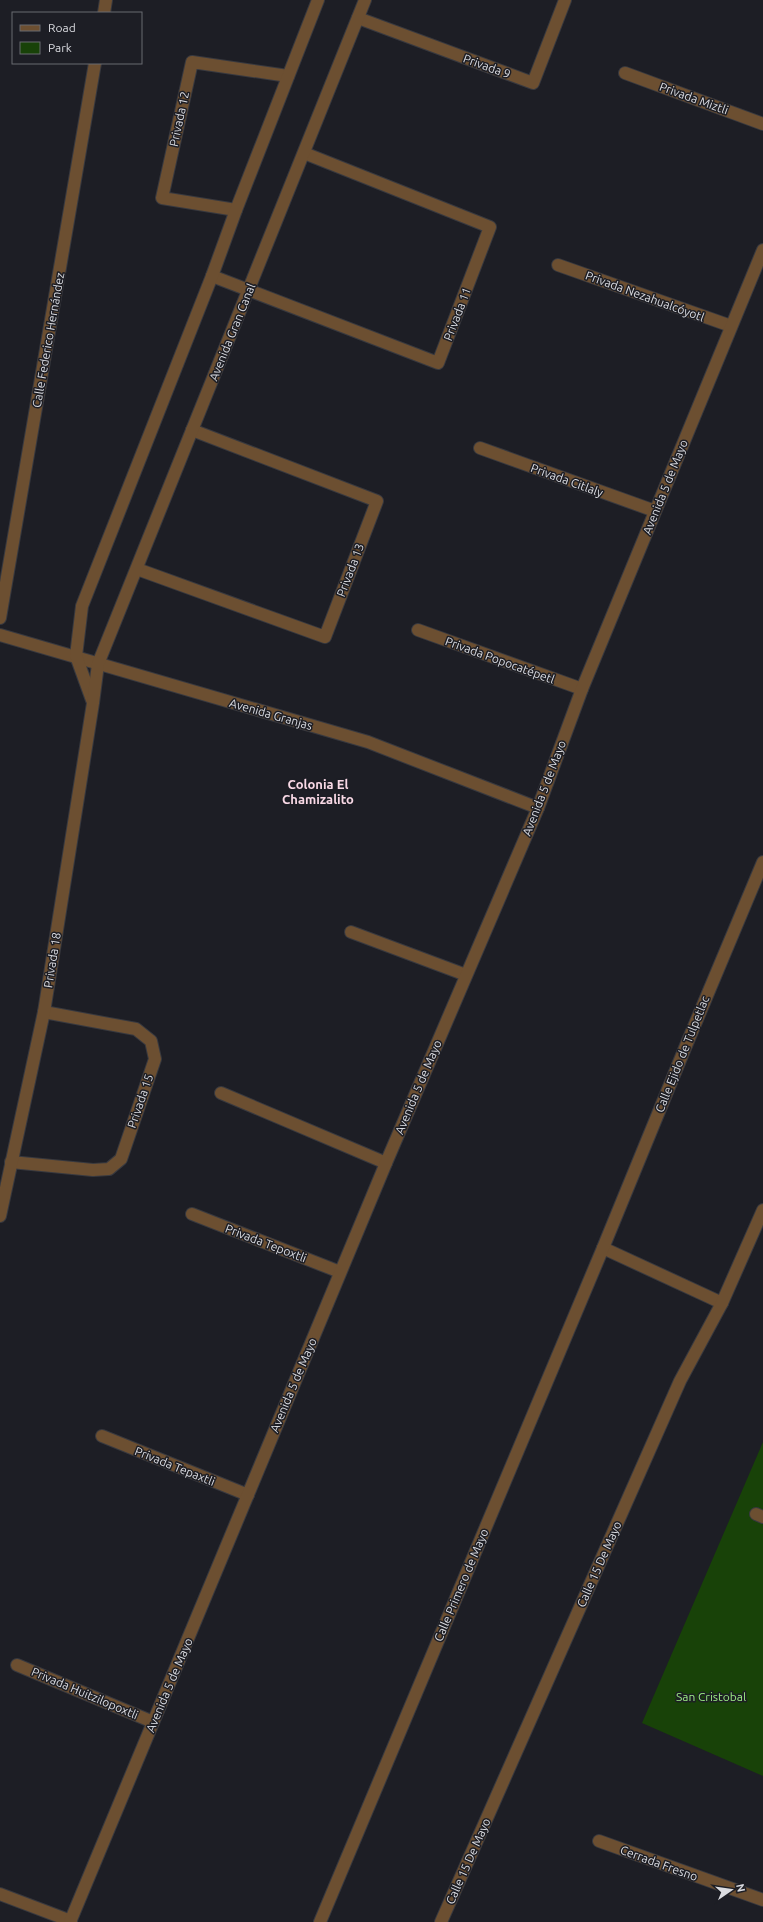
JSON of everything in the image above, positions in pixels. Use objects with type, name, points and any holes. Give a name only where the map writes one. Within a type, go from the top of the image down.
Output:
[{"type":"street","points":[[104,12],[106,0]]},
{"type":"street","points":[[76,656],[82,606],[212,276],[236,210],[318,0]]},
{"type":"street","name":"Avenida Gran Canal","points":[[98,664],[365,0]]},
{"type":"street","name":"Privada 9","points":[[358,18],[533,83],[565,0]]},
{"type":"street","name":"Privada 12","points":[[236,210],[162,198],[192,62],[288,76]]},
{"type":"street","name":"Calle Federico Hernández","points":[[0,618],[96,64]]},
{"type":"street","name":"Privada Miztli","points":[[625,73],[763,124]]},
{"type":"street","name":"Privada 11","points":[[212,276],[438,363],[490,227],[304,153]]},
{"type":"street","name":"Avenida 5 de Mayo","points":[[70,1921],[340,1272],[538,808],[582,689],[763,250]]},
{"type":"street","name":"Privada Nezahualcóyotl","points":[[558,265],[731,326]]},
{"type":"street","name":"Privada 13","points":[[137,569],[325,637],[377,501],[192,430]]},
{"type":"street","name":"Privada Citlaly","points":[[480,448],[655,511]]},
{"type":"street","name":"Privada Popocatépetl","points":[[418,630],[582,689]]},
{"type":"street","name":"Avenida Granjas","points":[[0,635],[368,742],[538,808]]},
{"type":"street","name":"Privada 18","points":[[76,656],[93,703]]},
{"type":"street","name":"Privada 18","points":[[0,1216],[44,1012],[98,664]]},
{"type":"street","name":"Calle Ejido de Tulpetlac","points":[[603,1248],[763,862]]},
{"type":"street","points":[[350,932],[466,976]]},
{"type":"street","name":"Privada 15","points":[[11,1162],[93,1170],[109,1169],[121,1159],[154,1059],[151,1041],[136,1029],[44,1012]]},
{"type":"street","points":[[221,1093],[386,1163]]},
{"type":"street","name":"Calle 15 De Mayo","points":[[441,1922],[680,1381],[722,1302],[763,1210]]},
{"type":"street","name":"Privada Tepoxtli","points":[[192,1214],[340,1272]]},
{"type":"street","points":[[603,1248],[722,1302]]},
{"type":"street","name":"Calle Primero de Mayo","points":[[320,1922],[603,1248]]},
{"type":"street","name":"Privada Tepaxtli","points":[[102,1436],[248,1495]]},
{"type":"street","name":"Privada Huitzilopoxtli","points":[[17,1665],[153,1722]]},
{"type":"street","name":"Cerrada Fresno","points":[[599,1841],[763,1900]]},
{"type":"street","points":[[0,1894],[70,1921]]},
{"type":"green space","name":"San Cristobal","points":[[763,1442],[763,1776],[642,1723]]},
{"type":"district","name":"Colonia El Chamizalito","points":[[318,792]]}]
